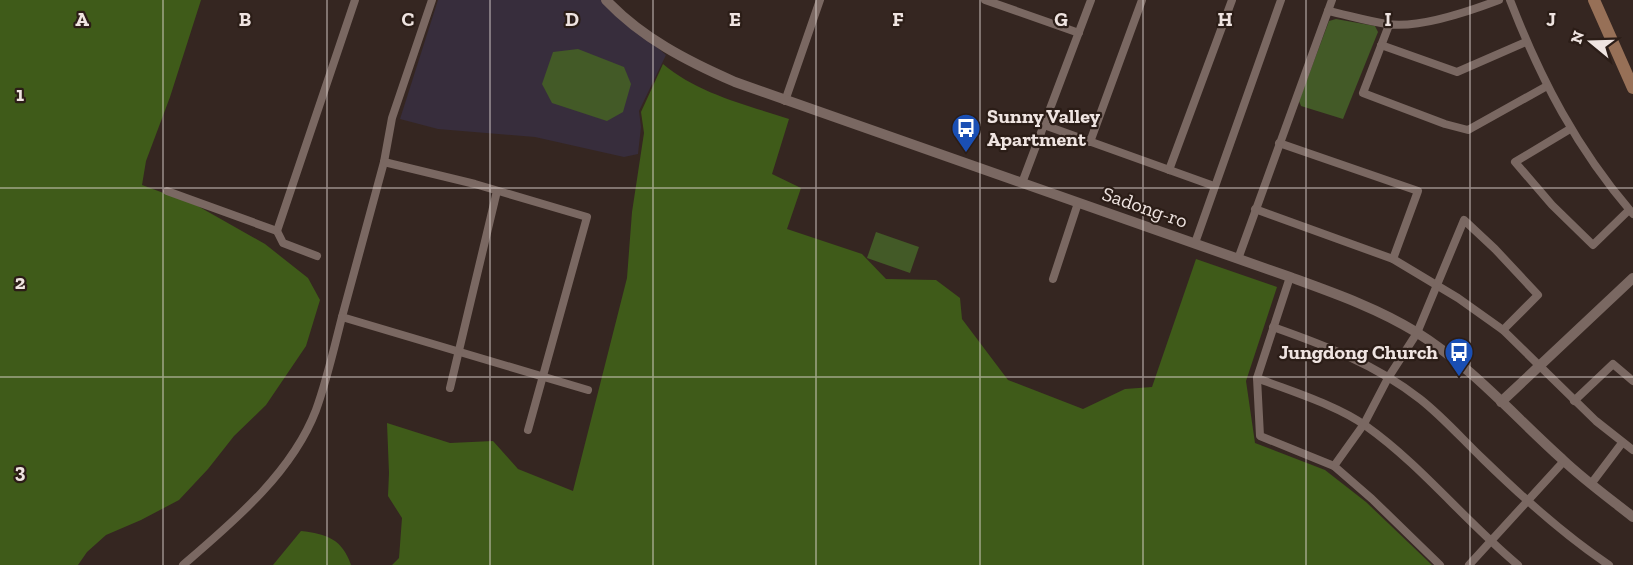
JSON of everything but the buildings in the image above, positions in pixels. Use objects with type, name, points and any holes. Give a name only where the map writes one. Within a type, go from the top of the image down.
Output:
[{"type":"main road","points":[[1594,0],[1631,80]]},
{"type":"street","points":[[277,231],[355,0]]},
{"type":"street","points":[[183,565],[281,472],[316,410],[384,162],[392,118],[432,0]]},
{"type":"street","name":"Sadong-ro","points":[[606,0],[635,28],[675,54],[735,82],[1290,277],[1348,298],[1388,316],[1418,333],[1459,363],[1564,461],[1633,517]]},
{"type":"street","points":[[785,101],[820,0]]},
{"type":"street","points":[[985,0],[1079,33]]},
{"type":"street","points":[[1022,183],[1091,0]]},
{"type":"street","points":[[1090,142],[1142,0]]},
{"type":"street","points":[[1169,170],[1232,0]]},
{"type":"street","points":[[1195,243],[1281,0]]},
{"type":"street","points":[[1238,259],[1332,0]]},
{"type":"street","points":[[1328,11],[1389,25],[1426,22],[1466,13],[1499,0]]},
{"type":"street","points":[[1510,0],[1526,42],[1570,129],[1631,212],[1593,245],[1552,205],[1515,162],[1570,129]]},
{"type":"street","points":[[1389,25],[1363,93],[1445,124],[1468,130],[1547,86]]},
{"type":"street","points":[[1381,45],[1457,72],[1526,42]]},
{"type":"street","points":[[1044,125],[1214,186]]},
{"type":"street","points":[[1279,143],[1418,191],[1393,260]]},
{"type":"street","points":[[384,162],[497,190],[587,217],[528,430]]},
{"type":"street","points":[[450,388],[497,190]]},
{"type":"street","points":[[167,192],[277,231],[283,243],[317,256]]},
{"type":"street","points":[[1053,279],[1078,203]]},
{"type":"street","points":[[1255,209],[1393,260],[1437,285],[1503,330],[1574,401],[1633,450]]},
{"type":"street","points":[[1334,466],[1364,424],[1388,378],[1418,333],[1464,220],[1538,294],[1503,330]]},
{"type":"street","points":[[1290,277],[1257,378],[1260,436],[1334,466],[1372,499],[1440,565]]},
{"type":"street","points":[[1501,402],[1633,278]]},
{"type":"street","points":[[342,317],[588,390]]},
{"type":"street","points":[[1273,327],[1354,359],[1421,400],[1528,500],[1565,532],[1609,565]]},
{"type":"street","points":[[1574,401],[1613,364],[1633,381]]},
{"type":"street","points":[[1257,378],[1336,410],[1364,424],[1417,470],[1490,542],[1518,565]]},
{"type":"street","points":[[1591,484],[1623,442]]},
{"type":"street","points":[[1469,565],[1564,461]]},
{"type":"shaded area","points":[[438,0],[602,0],[666,55],[639,111],[641,127],[638,154],[624,157],[535,137],[438,129],[400,119]]},
{"type":"green space","points":[[0,0],[201,0],[170,97],[146,161],[142,185],[196,205],[265,244],[308,278],[320,300],[306,346],[266,405],[234,436],[208,469],[179,500],[106,535],[87,552],[78,565],[0,565]]},
{"type":"green space","points":[[1336,19],[1375,26],[1378,32],[1343,119],[1301,106],[1299,101],[1329,21]]},
{"type":"green space","points":[[578,49],[624,67],[631,84],[623,112],[607,121],[552,103],[542,84],[553,52]]},
{"type":"green space","points":[[663,64],[676,74],[706,90],[789,119],[772,174],[801,188],[787,229],[862,254],[886,279],[936,280],[960,298],[962,319],[1008,380],[1083,409],[1125,389],[1152,387],[1196,259],[1277,287],[1246,381],[1255,443],[1325,470],[1366,502],[1432,565],[392,565],[399,558],[402,518],[388,496],[387,423],[450,443],[493,441],[518,469],[573,491],[627,278],[632,212],[644,133],[641,112]]},
{"type":"green space","points":[[876,232],[919,247],[910,273],[867,258]]},
{"type":"green space","points":[[301,531],[332,539],[343,549],[351,565],[273,565]]},
{"type":"place","name":"Sunny Valley Apartment","points":[[966,154]]},
{"type":"place","name":"Jungdong Church","points":[[1459,378]]}]
